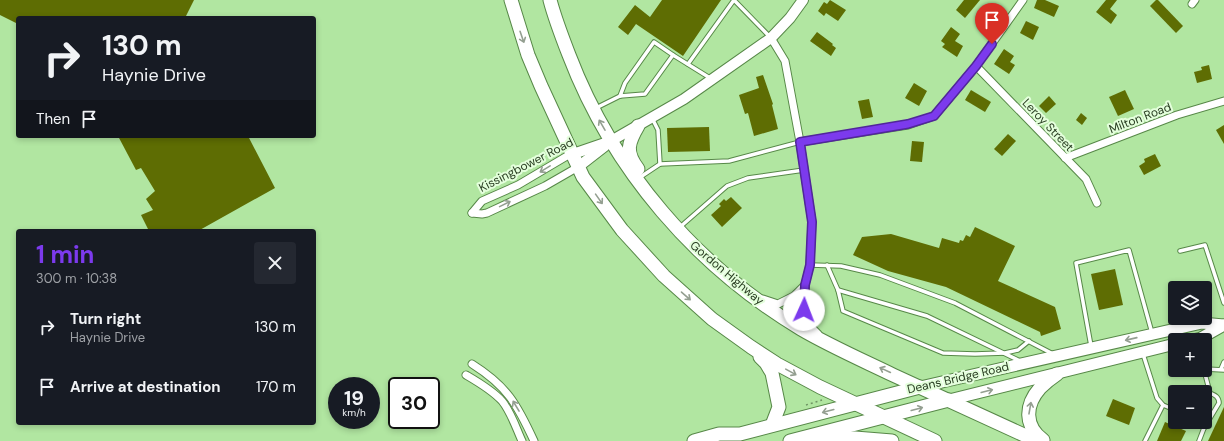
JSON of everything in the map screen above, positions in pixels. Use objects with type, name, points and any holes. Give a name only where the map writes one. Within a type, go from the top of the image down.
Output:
[{"type":"highway","points":[[511,0],[533,67],[547,101],[583,177],[622,230],[658,270],[712,319],[751,347],[791,372],[855,404],[935,441]]},
{"type":"highway","name":"Gordon Highway","points":[[550,0],[571,63],[611,141],[637,180],[677,229],[714,265],[748,293],[788,321],[830,345],[1037,441]]},
{"type":"highway","points":[[638,126],[630,138],[629,151],[633,163],[677,229]]},
{"type":"highway","points":[[751,347],[766,363],[772,373],[779,407],[772,425]]},
{"type":"highway","points":[[1045,441],[1033,431],[1028,416],[1029,409],[1034,396],[1041,387],[1057,374]]},
{"type":"highway","name":"Deans Bridge Road","points":[[694,441],[719,434],[740,434],[920,387]]},
{"type":"highway","name":"Deans Bridge Road","points":[[790,441],[949,400]]},
{"type":"highway","points":[[802,441],[855,438],[892,441]]},
{"type":"main road","name":"Deans Bridge Road","points":[[920,387],[1202,323],[1224,325]]},
{"type":"main road","name":"Deans Bridge Road","points":[[1210,333],[1224,325]]},
{"type":"main road","name":"Deans Bridge Road","points":[[949,400],[1168,346]]},
{"type":"street","name":"Kissingbower Road","points":[[611,141],[572,154],[518,185],[482,201],[472,213],[487,213],[546,186],[578,166],[611,141],[684,99],[771,38],[790,18],[803,0]]},
{"type":"street","points":[[800,142],[908,124],[934,116],[976,66],[1023,0]]},
{"type":"street","points":[[771,38],[785,61],[800,142],[812,222],[810,265],[805,285],[804,310],[812,328],[830,345]]},
{"type":"street","name":"Leroy Street","points":[[976,66],[1086,180],[1098,203]]},
{"type":"street","name":"Milton Road","points":[[1065,158],[1177,115],[1224,102]]},
{"type":"street","points":[[748,293],[778,304],[794,296],[805,285]]},
{"type":"street","points":[[472,364],[507,393],[524,419],[534,441]]},
{"type":"street","points":[[466,374],[502,401],[522,441]]},
{"type":"lane","points":[[688,64],[734,0],[771,38]]},
{"type":"lane","points":[[620,96],[625,83],[654,42],[712,79]]},
{"type":"lane","points":[[594,110],[620,96],[645,94],[673,55]]},
{"type":"lane","points":[[652,118],[658,130],[660,164]]},
{"type":"lane","points":[[642,176],[660,164],[729,161],[800,142]]},
{"type":"lane","points":[[677,229],[727,186],[748,178],[804,170]]},
{"type":"lane","points":[[1180,251],[1205,245],[1224,303]]},
{"type":"lane","points":[[1092,348],[1076,263],[1129,250],[1152,334]]},
{"type":"lane","points":[[810,265],[841,266],[880,276],[955,302],[1056,356]]},
{"type":"lane","points":[[827,265],[838,290],[843,311],[943,353],[1005,353],[1018,350],[1030,342]]},
{"type":"lane","points":[[838,290],[927,316],[1024,363]]},
{"type":"lane","points":[[1143,352],[1157,398],[1163,405],[1168,407]]},
{"type":"lane","points":[[1222,370],[1224,362]]},
{"type":"lane","points":[[1206,377],[1210,392],[1219,399]]},
{"type":"lane","points":[[1219,399],[1224,397]]},
{"type":"lane","points":[[1212,415],[1219,403],[1219,399]]},
{"type":"lane","points":[[1145,441],[1163,405]]},
{"type":"lane","points":[[1199,441],[1204,429]]},
{"type":"building","points":[[0,0],[194,0],[186,16],[16,16],[16,23],[0,15]]},
{"type":"building","points":[[662,0],[721,0],[683,56],[636,24],[628,35],[618,27],[635,5],[650,17]]},
{"type":"building","points":[[830,0],[846,10],[838,21],[826,13],[824,16],[818,11],[824,2],[827,4]]},
{"type":"building","points":[[964,0],[980,0],[965,18],[956,10]]},
{"type":"building","points":[[1037,0],[1045,0],[1059,6],[1054,17],[1034,8]]},
{"type":"building","points":[[1106,0],[1117,0],[1110,9],[1117,15],[1111,24],[1096,12]]},
{"type":"building","points":[[1158,0],[1183,26],[1176,33],[1150,6]]},
{"type":"building","points":[[1026,21],[1039,27],[1033,40],[1020,33]]},
{"type":"building","points":[[951,27],[960,34],[955,41],[963,46],[957,57],[942,47],[945,44],[941,41]]},
{"type":"building","points":[[817,32],[836,48],[831,56],[810,41]]},
{"type":"building","points":[[1004,49],[1014,56],[1010,62],[1015,65],[1009,74],[994,64]]},
{"type":"building","points":[[1209,65],[1212,79],[1197,83],[1194,72],[1202,70],[1201,67]]},
{"type":"building","points":[[763,75],[773,104],[778,129],[754,136],[748,113],[745,114],[739,95],[759,88],[756,77]]},
{"type":"building","points":[[914,83],[927,91],[919,106],[905,98]]},
{"type":"building","points":[[971,90],[991,102],[985,112],[965,100]]},
{"type":"building","points":[[1125,90],[1134,109],[1118,116],[1109,97]]},
{"type":"building","points":[[1049,96],[1056,104],[1046,113],[1039,106]]},
{"type":"building","points":[[869,99],[873,117],[862,119],[858,101]]},
{"type":"building","points":[[1081,113],[1087,118],[1082,125],[1076,120]]},
{"type":"building","points":[[1224,125],[1224,144],[1216,130]]},
{"type":"building","points":[[709,127],[710,151],[668,152],[667,128]]},
{"type":"building","points":[[1008,134],[1016,141],[1002,156],[994,149]]},
{"type":"building","points":[[119,138],[249,138],[275,188],[202,229],[148,229],[141,215],[153,210],[146,199],[155,191],[141,168],[136,170]]},
{"type":"building","points":[[912,141],[924,142],[922,162],[910,161]]},
{"type":"building","points":[[1155,154],[1161,166],[1144,175],[1139,166],[1145,162],[1144,159]]},
{"type":"building","points":[[731,197],[742,208],[722,227],[711,215],[721,206],[719,204],[724,199],[726,201]]},
{"type":"building","points":[[975,227],[1015,246],[998,281],[1055,307],[1061,329],[1041,336],[1040,332],[946,287],[888,271],[853,255],[862,237],[891,234],[939,248],[942,238],[959,243],[960,240],[963,241],[966,235],[970,237]]},
{"type":"building","points":[[1115,269],[1123,305],[1099,310],[1091,274]]},
{"type":"building","points":[[1113,399],[1135,408],[1129,425],[1106,416]]},
{"type":"building","points":[[1224,407],[1224,441],[1208,441]]},
{"type":"building","points":[[1165,422],[1168,423],[1168,429],[1181,429],[1186,431],[1181,441],[1157,441]]},
{"type":"route","points":[[804,310],[805,285],[810,265],[812,222],[800,142],[908,124],[934,116],[976,66],[992,44]]}]
